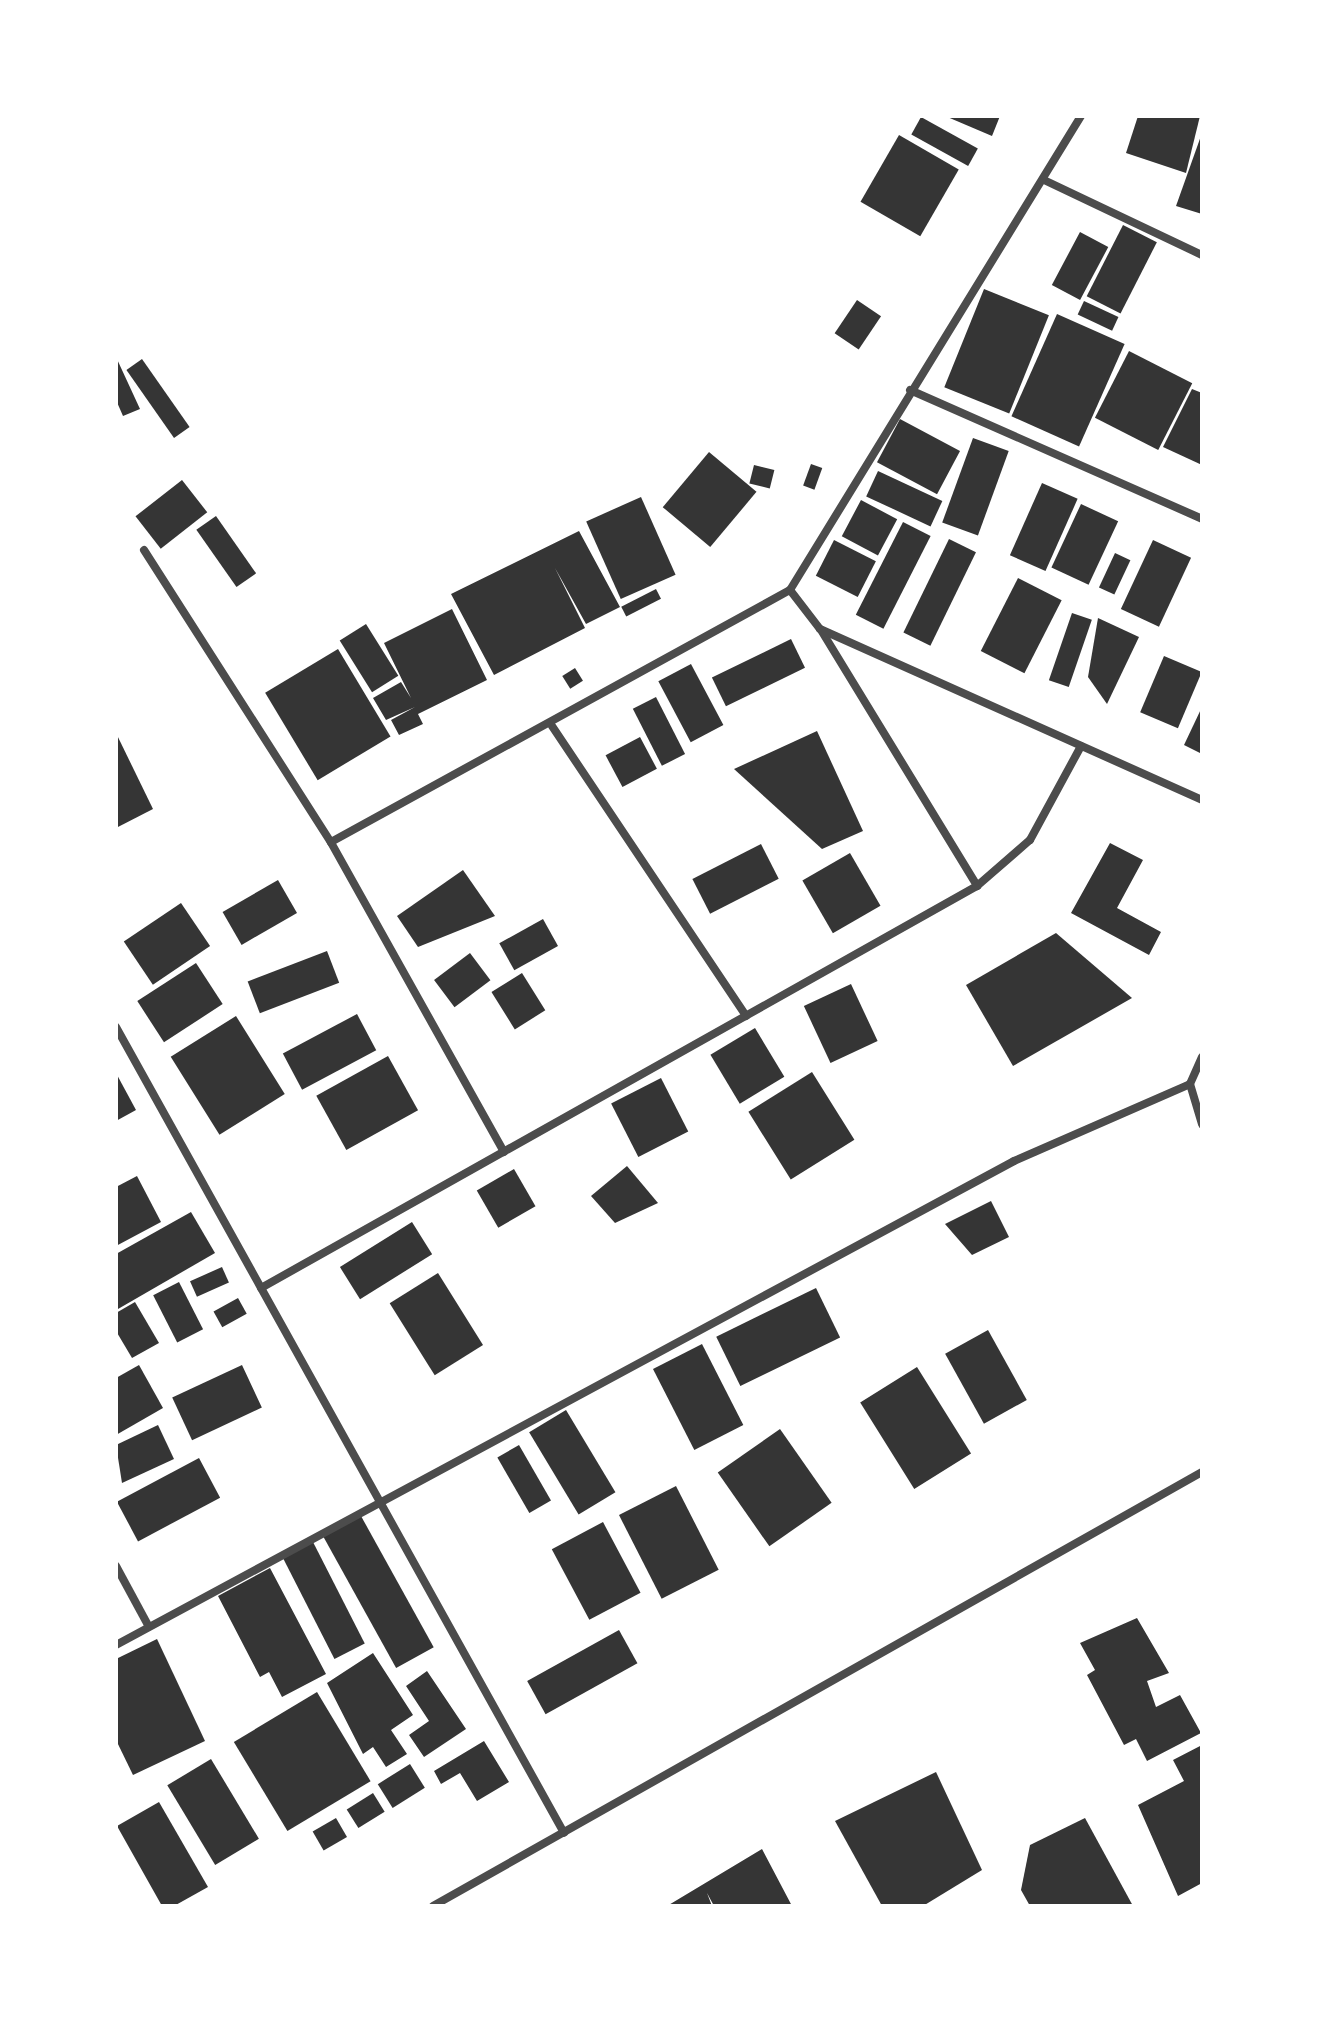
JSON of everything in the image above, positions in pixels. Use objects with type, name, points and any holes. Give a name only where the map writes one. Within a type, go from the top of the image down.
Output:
[{"type":"street","points":[[331,842],[552,726],[790,590],[1081,116]]},
{"type":"street","points":[[1044,180],[1202,255]]},
{"type":"street","points":[[910,390],[1202,519]]},
{"type":"street","points":[[144,550],[331,842],[504,1152]]},
{"type":"street","points":[[790,590],[820,629],[977,886]]},
{"type":"street","points":[[820,629],[1202,800]]},
{"type":"street","points":[[552,726],[746,1016]]},
{"type":"street","points":[[261,1288],[977,886],[1030,840],[1081,746]]},
{"type":"street","points":[[116,1027],[564,1833]]},
{"type":"street","points":[[1202,1057],[1190,1084],[1202,1124]]},
{"type":"street","points":[[116,1645],[379,1500],[1014,1161],[1190,1084]]},
{"type":"street","points":[[433,1906],[1202,1472]]},
{"type":"street","points":[[116,1566],[149,1627]]},
{"type":"building","points":[[945,116],[1000,116],[992,136]]},
{"type":"building","points":[[1138,116],[1200,116],[1186,173],[1126,153]]},
{"type":"building","points":[[921,117],[978,149],[968,166],[911,134]]},
{"type":"building","points":[[1202,133],[1202,214],[1176,206]]},
{"type":"building","points":[[899,135],[959,170],[920,236],[860,202]]},
{"type":"building","points":[[1123,225],[1157,242],[1121,314],[1087,296]]},
{"type":"building","points":[[1080,232],[1108,247],[1080,300],[1052,285]]},
{"type":"building","points":[[984,289],[1049,315],[1009,414],[944,387]]},
{"type":"building","points":[[857,300],[881,316],[859,349],[835,333]]},
{"type":"building","points":[[1084,301],[1118,317],[1112,331],[1078,315]]},
{"type":"building","points":[[1057,314],[1125,344],[1079,446],[1011,416]]},
{"type":"building","points":[[1129,351],[1192,383],[1158,450],[1095,418]]},
{"type":"building","points":[[116,357],[140,409],[123,416],[116,400]]},
{"type":"building","points":[[142,359],[190,427],[174,438],[126,370]]},
{"type":"building","points":[[1192,389],[1202,393],[1202,465],[1163,447]]},
{"type":"building","points":[[900,419],[960,451],[937,494],[877,462]]},
{"type":"building","points":[[973,438],[1009,451],[978,536],[942,523]]},
{"type":"building","points":[[709,452],[756,492],[710,547],[663,507]]},
{"type":"building","points":[[811,464],[822,468],[814,490],[803,486]]},
{"type":"building","points":[[754,465],[774,470],[770,489],[749,483]]},
{"type":"building","points":[[878,471],[942,501],[931,526],[866,496]]},
{"type":"building","points":[[182,480],[207,512],[161,549],[136,516]]},
{"type":"building","points":[[1042,483],[1078,499],[1045,571],[1010,555]]},
{"type":"building","points":[[641,497],[676,575],[621,599],[586,521]]},
{"type":"building","points":[[861,500],[897,519],[878,555],[842,536]]},
{"type":"building","points":[[1081,504],[1118,521],[1089,585],[1051,567]]},
{"type":"building","points":[[216,516],[256,573],[236,587],[196,530]]},
{"type":"building","points":[[903,522],[931,536],[883,629],[856,615]]},
{"type":"building","points":[[579,531],[620,607],[586,624],[555,568],[585,628],[494,675],[451,594]]},
{"type":"building","points":[[949,539],[976,552],[930,646],[903,632]]},
{"type":"building","points":[[834,540],[876,561],[858,597],[816,576]]},
{"type":"building","points":[[1153,540],[1191,558],[1159,627],[1121,609]]},
{"type":"building","points":[[1115,553],[1130,560],[1114,595],[1099,587]]},
{"type":"building","points":[[1018,578],[1062,600],[1024,673],[981,651]]},
{"type":"building","points":[[656,589],[661,599],[626,617],[621,607]]},
{"type":"building","points":[[452,609],[487,680],[418,714],[423,724],[399,735],[391,720],[415,707],[386,720],[373,698],[401,682],[411,698],[384,643]]},
{"type":"building","points":[[1072,613],[1092,620],[1069,687],[1049,680]]},
{"type":"building","points":[[1098,618],[1139,637],[1107,704],[1088,677]]},
{"type":"building","points":[[366,624],[398,676],[372,692],[340,640]]},
{"type":"building","points":[[791,639],[805,668],[726,706],[712,678]]},
{"type":"building","points":[[338,649],[391,736],[318,780],[265,693]]},
{"type":"building","points":[[1164,656],[1202,672],[1178,728],[1140,712]]},
{"type":"building","points":[[691,664],[723,725],[691,742],[658,681]]},
{"type":"building","points":[[575,668],[583,681],[570,689],[562,676]]},
{"type":"building","points":[[656,697],[685,754],[662,766],[633,709]]},
{"type":"building","points":[[1202,707],[1202,754],[1184,745]]},
{"type":"building","points":[[817,731],[863,831],[822,849],[734,769]]},
{"type":"building","points":[[116,733],[153,809],[116,828]]},
{"type":"building","points":[[640,737],[657,769],[622,787],[606,755]]},
{"type":"building","points":[[1110,843],[1143,860],[1117,908],[1161,932],[1149,955],[1071,913]]},
{"type":"building","points":[[761,844],[779,879],[710,914],[692,879]]},
{"type":"building","points":[[850,853],[880,906],[833,933],[802,880]]},
{"type":"building","points":[[463,870],[495,916],[418,947],[397,916]]},
{"type":"building","points":[[278,880],[297,913],[242,945],[223,912]]},
{"type":"building","points":[[181,903],[210,946],[153,985],[124,942]]},
{"type":"building","points":[[543,919],[558,946],[514,970],[499,943]]},
{"type":"building","points":[[1056,933],[1132,998],[1013,1066],[966,985]]},
{"type":"building","points":[[327,951],[339,983],[260,1013],[248,981]]},
{"type":"building","points":[[470,953],[490,980],[455,1007],[434,980]]},
{"type":"building","points":[[196,963],[223,1004],[164,1042],[137,1001]]},
{"type":"building","points":[[522,973],[545,1010],[515,1029],[491,992]]},
{"type":"building","points":[[851,984],[878,1041],[830,1063],[804,1006]]},
{"type":"building","points":[[357,1014],[376,1050],[302,1090],[283,1053]]},
{"type":"building","points":[[236,1016],[285,1094],[219,1135],[171,1057]]},
{"type":"building","points":[[755,1028],[784,1077],[740,1104],[710,1055]]},
{"type":"building","points":[[388,1056],[418,1110],[346,1150],[316,1096]]},
{"type":"building","points":[[812,1072],[854,1140],[791,1180],[748,1112]]},
{"type":"building","points":[[116,1073],[136,1110],[116,1121]]},
{"type":"building","points":[[661,1078],[688,1131],[638,1157],[611,1103]]},
{"type":"building","points":[[627,1166],[658,1203],[615,1223],[591,1196]]},
{"type":"building","points":[[514,1169],[536,1206],[498,1228],[477,1190]]},
{"type":"building","points":[[137,1176],[161,1222],[116,1246],[116,1187]]},
{"type":"building","points":[[991,1201],[1009,1237],[972,1255],[945,1224]]},
{"type":"building","points":[[191,1212],[215,1253],[118,1309],[116,1254]]},
{"type":"building","points":[[412,1222],[432,1254],[360,1299],[340,1267]]},
{"type":"building","points":[[222,1267],[229,1283],[197,1297],[190,1281]]},
{"type":"building","points":[[438,1273],[483,1345],[435,1375],[390,1303]]},
{"type":"building","points":[[179,1282],[203,1329],[177,1342],[153,1295]]},
{"type":"building","points":[[816,1288],[840,1337],[740,1386],[716,1337]]},
{"type":"building","points":[[238,1298],[247,1314],[222,1327],[214,1312]]},
{"type":"building","points":[[135,1302],[159,1343],[132,1358],[116,1331],[116,1313]]},
{"type":"building","points":[[988,1330],[1027,1400],[984,1424],[945,1354]]},
{"type":"building","points":[[702,1344],[743,1425],[694,1450],[653,1369]]},
{"type":"building","points":[[139,1365],[163,1408],[116,1435],[116,1378]]},
{"type":"building","points":[[242,1365],[262,1408],[192,1440],[172,1398]]},
{"type":"building","points":[[917,1367],[971,1454],[914,1489],[860,1403]]},
{"type":"building","points":[[566,1410],[615,1492],[579,1514],[529,1432]]},
{"type":"building","points":[[158,1425],[174,1459],[122,1483],[116,1445]]},
{"type":"building","points":[[780,1429],[832,1503],[769,1546],[718,1473]]},
{"type":"building","points":[[519,1445],[551,1500],[529,1513],[497,1458]]},
{"type":"building","points":[[199,1458],[220,1498],[138,1541],[117,1502]]},
{"type":"building","points":[[676,1486],[719,1570],[662,1599],[619,1515]]},
{"type":"building","points":[[361,1516],[434,1647],[396,1668],[323,1537]]},
{"type":"building","points":[[603,1522],[641,1593],[589,1620],[552,1549]]},
{"type":"building","points":[[313,1542],[365,1644],[334,1659],[283,1557]]},
{"type":"building","points":[[270,1568],[326,1674],[282,1697],[269,1672],[260,1677],[218,1596]]},
{"type":"building","points":[[1137,1618],[1169,1673],[1147,1681],[1156,1707],[1180,1695],[1201,1733],[1147,1761],[1136,1739],[1124,1745],[1087,1675],[1095,1670],[1080,1643]]},
{"type":"building","points":[[619,1630],[637,1663],[546,1714],[527,1681]]},
{"type":"building","points":[[157,1639],[205,1741],[133,1775],[116,1740],[116,1659]]},
{"type":"building","points":[[373,1653],[413,1715],[391,1730],[407,1754],[386,1767],[373,1747],[363,1754],[327,1683]]},
{"type":"building","points":[[427,1671],[466,1729],[424,1757],[409,1735],[429,1721],[406,1686]]},
{"type":"building","points":[[317,1692],[371,1781],[287,1831],[234,1742]]},
{"type":"building","points":[[484,1741],[509,1782],[477,1801],[460,1773],[441,1784],[434,1771]]},
{"type":"building","points":[[1202,1745],[1202,1883],[1178,1896],[1138,1805],[1184,1781],[1173,1760]]},
{"type":"building","points":[[211,1759],[259,1839],[215,1865],[167,1785]]},
{"type":"building","points":[[410,1764],[425,1788],[393,1808],[378,1784]]},
{"type":"building","points":[[936,1772],[982,1870],[923,1906],[882,1906],[835,1821]]},
{"type":"building","points":[[373,1793],[385,1812],[358,1828],[347,1809]]},
{"type":"building","points":[[159,1802],[208,1887],[174,1906],[162,1906],[117,1826]]},
{"type":"building","points":[[336,1818],[347,1837],[324,1851],[313,1832]]},
{"type":"building","points":[[1085,1818],[1133,1906],[1030,1906],[1021,1890],[1030,1845]]},
{"type":"building","points":[[762,1849],[792,1906],[714,1906],[707,1893],[712,1906],[667,1906]]}]
